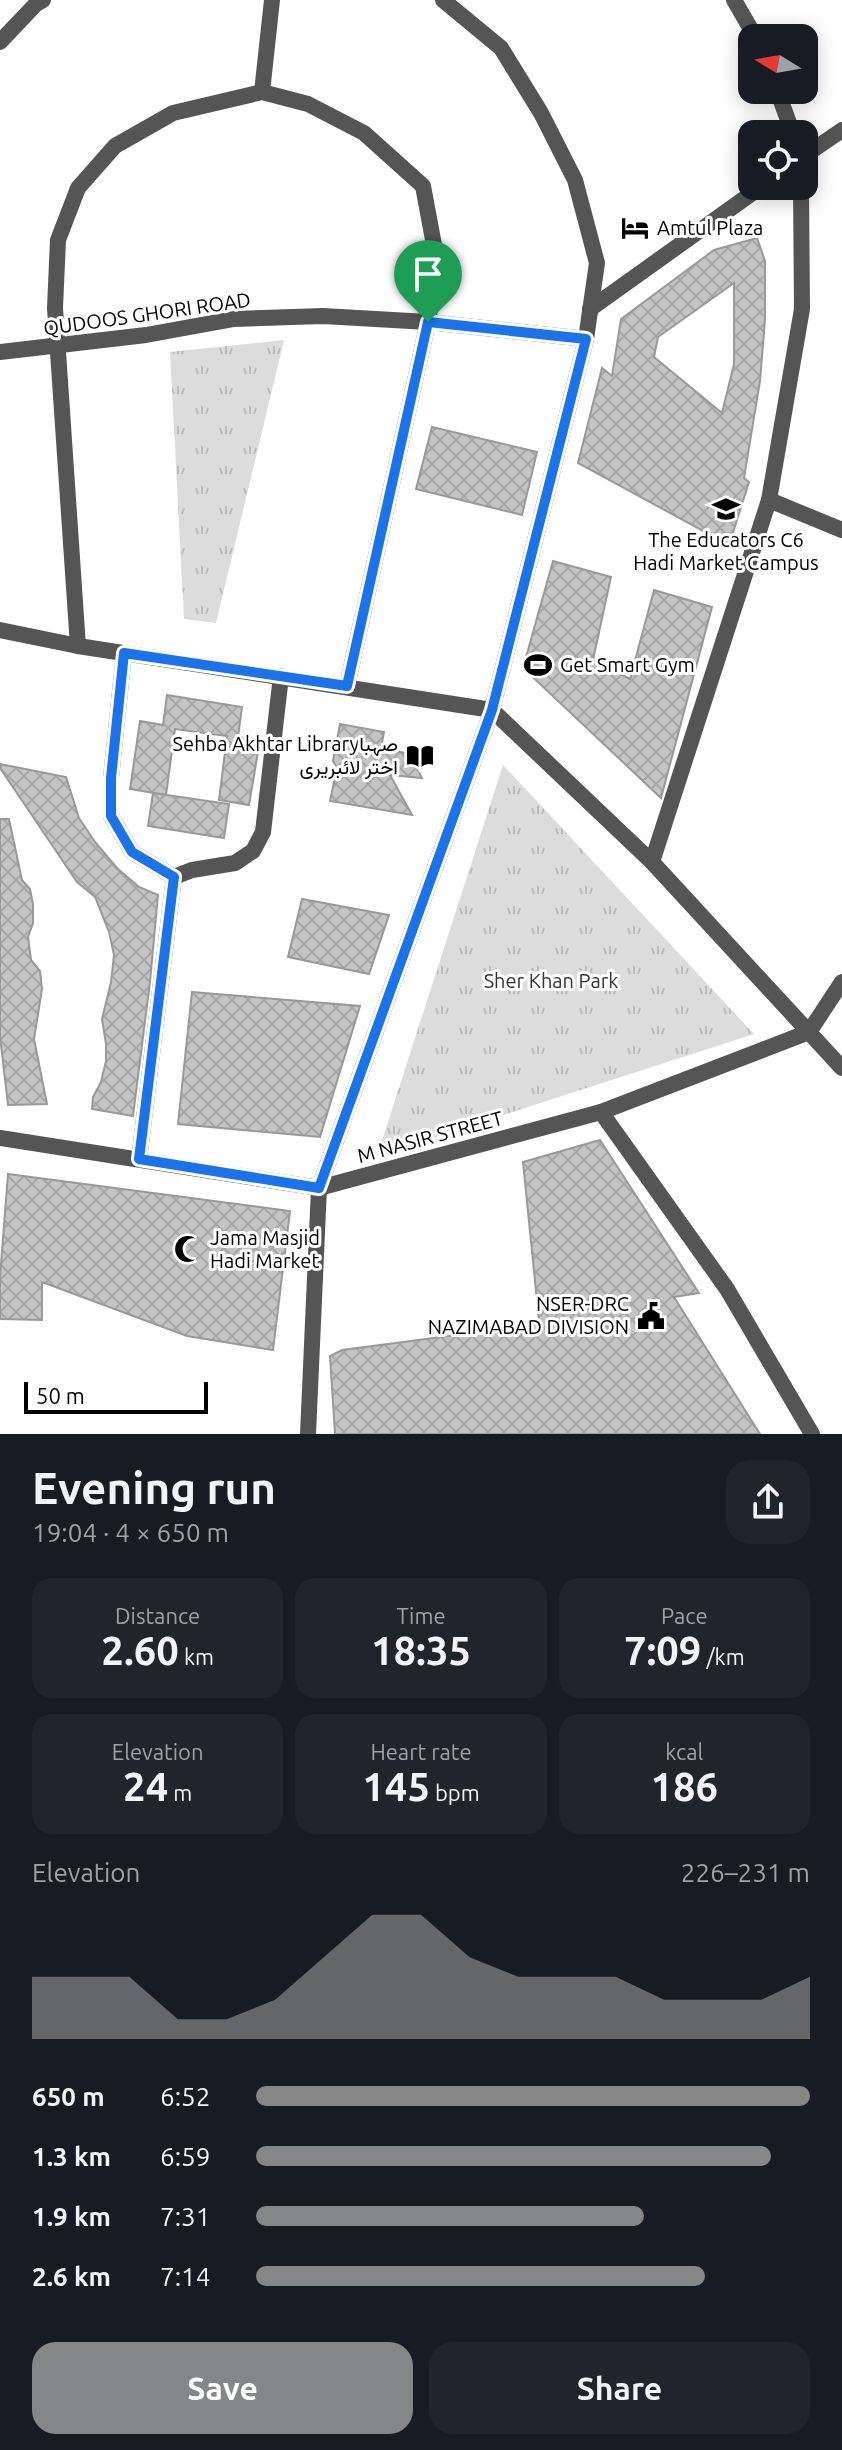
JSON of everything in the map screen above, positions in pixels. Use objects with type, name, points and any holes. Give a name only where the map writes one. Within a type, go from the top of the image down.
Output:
[{"type":"street","points":[[0,42],[43,0]]},
{"type":"street","points":[[262,92],[272,0]]},
{"type":"street","points":[[308,1434],[319,1188],[492,710],[586,339],[597,263],[575,180],[541,113],[501,48],[443,0]]},
{"type":"street","points":[[734,0],[748,24]]},
{"type":"street","points":[[78,646],[55,308],[58,240],[78,188],[115,146],[173,113],[262,92],[308,104],[364,133],[423,186],[437,261],[428,322],[347,686]]},
{"type":"street","points":[[818,146],[842,130]]},
{"type":"street","points":[[590,309],[742,200]]},
{"type":"street","points":[[652,862],[769,500],[802,309],[801,200]]},
{"type":"street","name":"QUDOOS GHORI ROAD","points":[[0,352],[57,347],[234,319],[323,316],[428,322],[586,339]]},
{"type":"street","points":[[769,500],[842,530]]},
{"type":"street","points":[[0,630],[78,646],[492,710],[652,862],[842,1068]]},
{"type":"street","points":[[124,653],[111,778],[111,816],[132,852],[174,877]]},
{"type":"street","points":[[174,877],[192,870],[235,863],[253,851],[263,832],[281,676]]},
{"type":"street","points":[[139,1159],[174,877]]},
{"type":"street","points":[[809,1032],[842,982]]},
{"type":"street","name":"M NASIR STREET","points":[[0,1138],[319,1188],[601,1112],[809,1032]]},
{"type":"street","points":[[601,1112],[727,1289],[812,1434]]},
{"type":"green space","points":[[284,340],[216,623],[184,619],[170,352]]},
{"type":"green space","name":"Sher Khan Park","points":[[503,765],[754,1034],[377,1156]]},
{"type":"building","points":[[757,238],[765,261],[765,320],[760,381],[744,478],[749,482],[729,545],[578,463],[602,368],[612,376],[621,319],[714,250]],"holes":[[[734,283],[734,364],[722,413],[654,357],[658,337]]]},
{"type":"building","points":[[432,427],[537,452],[522,515],[416,489]]},
{"type":"building","points":[[553,561],[611,577],[593,660],[630,679],[654,590],[712,607],[661,798],[523,668]]},
{"type":"building","points":[[167,695],[242,707],[238,737],[260,740],[249,805],[219,800],[227,736],[175,729],[166,795],[130,789],[140,721],[163,725]]},
{"type":"building","points":[[340,724],[384,732],[381,748],[410,754],[422,778],[390,775],[412,815],[330,801],[337,768],[333,761]]},
{"type":"building","points":[[0,764],[66,777],[79,818],[95,842],[117,868],[139,887],[158,895],[133,1116],[92,1109],[106,1061],[102,1019],[114,955],[109,932],[95,897],[77,882]]},
{"type":"building","points":[[153,793],[229,804],[224,838],[148,826]]},
{"type":"building","points":[[0,819],[9,819],[22,880],[30,889],[33,904],[33,923],[28,937],[31,960],[40,971],[42,989],[34,1039],[47,1104],[8,1105],[0,1036]]},
{"type":"building","points":[[302,899],[389,915],[369,974],[288,957]]},
{"type":"building","points":[[192,992],[360,1006],[320,1137],[178,1124]]},
{"type":"building","points":[[600,1140],[699,1293],[674,1297],[760,1434],[335,1434],[330,1356],[342,1350],[510,1328],[510,1325],[539,1321],[523,1162]]},
{"type":"building","points":[[8,1174],[290,1211],[273,1350],[187,1336],[42,1282],[42,1320],[0,1319]]},
{"type":"place","name":"Amtul Plaza","points":[[635,228]]},
{"type":"place","name":"The Educators C6 Hadi Market Campus","points":[[726,509]]},
{"type":"place","name":"Get Smart Gym","points":[[538,665]]},
{"type":"place","name":"Sehba Akhtar Libraryصہبا اختر لائبریری","points":[[420,756]]},
{"type":"place","name":"Jama Masjid Hadi Market","points":[[188,1249]]},
{"type":"place","name":"NSER-DRC NAZIMABAD DIVISION","points":[[651,1316]]},
{"type":"route","points":[[428,322],[586,339],[492,710],[319,1188],[139,1159],[174,877],[132,852],[111,816],[111,778],[124,653],[347,686],[428,322]]}]
